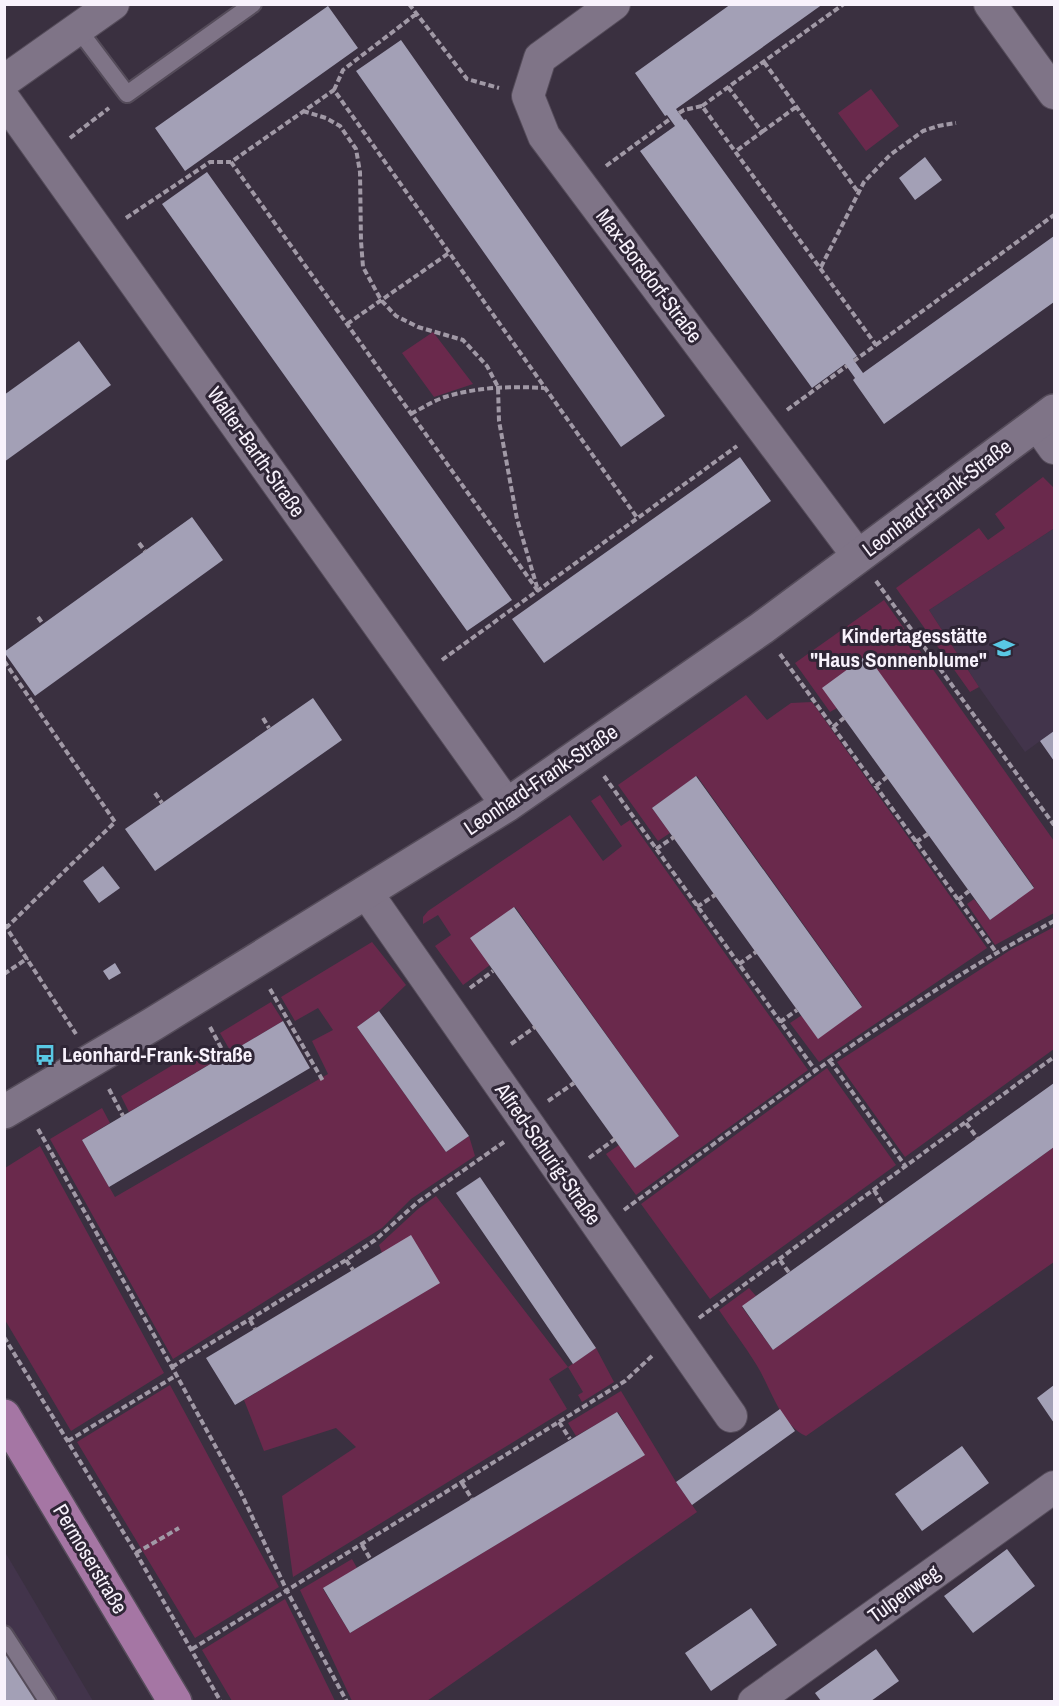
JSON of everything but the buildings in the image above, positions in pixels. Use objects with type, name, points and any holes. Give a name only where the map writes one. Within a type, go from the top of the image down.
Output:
[{"type":"main road","name":"Permoserstraße","points":[[4,1416],[175,1701]]},
{"type":"street","points":[[4,81],[113,4]]},
{"type":"street","points":[[528,96],[540,58],[614,4]]},
{"type":"street","points":[[990,4],[1054,93]]},
{"type":"street","name":"Max-Borsdorf-Straße","points":[[528,96],[544,136],[858,556]]},
{"type":"street","name":"Walter-Barth-Straße","points":[[4,99],[507,805]]},
{"type":"street","name":"Leonhard-Frank-Straße","points":[[13,1107],[143,1030],[507,805],[762,628],[858,556],[1049,428]]},
{"type":"street","name":"Alfred-Schurig-Straße","points":[[366,892],[731,1416]]},
{"type":"street","name":"Tulpenweg","points":[[754,1701],[1054,1487]]},
{"type":"lane","points":[[78,29],[127,94],[253,4]]},
{"type":"lane","points":[[4,1634],[48,1701]]},
{"type":"path","points":[[409,4],[467,80],[528,96]]},
{"type":"path","points":[[679,113],[702,106],[844,4]]},
{"type":"path","points":[[101,235],[210,162],[231,162],[334,90],[343,70],[416,14]]},
{"type":"path","points":[[764,62],[858,192]]},
{"type":"path","points":[[728,87],[762,132]]},
{"type":"path","points":[[334,90],[638,519]]},
{"type":"path","points":[[46,157],[127,94]]},
{"type":"path","points":[[702,106],[876,345]]},
{"type":"path","points":[[736,151],[796,107]]},
{"type":"path","points":[[303,111],[326,118],[340,126],[356,149],[360,172],[363,267],[381,300],[396,316],[411,324],[463,340],[487,366],[498,387],[499,421],[517,519],[538,591]]},
{"type":"path","points":[[581,184],[670,119]]},
{"type":"path","points":[[821,267],[864,182],[890,155],[923,131],[956,123]]},
{"type":"path","points":[[231,162],[538,591]]},
{"type":"path","points":[[854,361],[1054,215]]},
{"type":"path","points":[[347,324],[449,253]]},
{"type":"path","points":[[418,679],[847,366]]},
{"type":"path","points":[[411,414],[443,398],[472,390],[498,387],[544,388]]},
{"type":"path","points":[[139,543],[145,550]]},
{"type":"path","points":[[858,556],[1054,825]]},
{"type":"path","points":[[38,617],[43,624]]},
{"type":"path","points":[[762,628],[996,952]]},
{"type":"path","points":[[4,662],[115,822],[6,925],[78,1037]]},
{"type":"path","points":[[263,718],[269,728]]},
{"type":"path","points":[[833,727],[844,718]]},
{"type":"path","points":[[586,751],[815,1070]]},
{"type":"path","points":[[876,786],[887,777]]},
{"type":"path","points":[[155,793],[162,803]]},
{"type":"path","points":[[916,842],[928,834]]},
{"type":"path","points":[[656,849],[674,837]]},
{"type":"path","points":[[958,900],[969,891]]},
{"type":"path","points":[[697,907],[715,895]]},
{"type":"path","points":[[599,1228],[815,1070],[996,952],[1054,921]]},
{"type":"path","points":[[739,964],[756,952]]},
{"type":"path","points":[[4,974],[27,958]]},
{"type":"path","points":[[253,960],[323,1080]]},
{"type":"path","points":[[780,1022],[797,1010]]},
{"type":"path","points":[[192,1649],[625,1381],[674,1336],[1054,1057]]},
{"type":"path","points":[[830,1061],[906,1167]]},
{"type":"path","points":[[109,1089],[123,1116]]},
{"type":"path","points":[[13,1107],[177,1375],[241,1493],[287,1591],[346,1701]]},
{"type":"path","points":[[966,1123],[978,1138]]},
{"type":"path","points":[[172,1367],[346,1260],[375,1240],[418,1202],[528,1125]]},
{"type":"path","points":[[582,1163],[615,1139]]},
{"type":"path","points":[[874,1190],[884,1206]]},
{"type":"path","points":[[346,1260],[353,1270]]},
{"type":"path","points":[[779,1260],[790,1274]]},
{"type":"path","points":[[250,1320],[255,1329]]},
{"type":"path","points":[[4,1336],[136,1553],[221,1701]]},
{"type":"path","points":[[68,1441],[177,1375]]},
{"type":"path","points":[[559,1422],[570,1439]]},
{"type":"path","points":[[462,1483],[472,1499]]},
{"type":"path","points":[[136,1553],[179,1528]]},
{"type":"path","points":[[362,1545],[371,1560]]},
{"type":"shaded area","points":[[871,89],[899,126],[866,151],[838,113]]},
{"type":"shaded area","points":[[433,332],[473,384],[434,397],[402,353]]},
{"type":"shaded area","points":[[1043,477],[1054,488],[1054,531],[1053,529],[929,610],[979,687],[970,692],[896,588],[979,528],[988,540],[1005,528],[995,514]]},
{"type":"shaded area","name":"Kindertagesstätte \"Haus Sonnenblume\"","points":[[1053,529],[1054,761],[1040,741],[1025,752],[929,610]]},
{"type":"shaded area","points":[[884,600],[1054,841],[1054,913],[995,945],[967,904],[974,899],[990,920],[1034,887],[867,656],[837,708],[830,712],[795,663]]},
{"type":"shaded area","points":[[746,695],[767,720],[791,703],[812,702],[987,948],[819,1062],[790,1023],[802,1015],[818,1038],[862,1006],[697,776],[652,808],[670,833],[658,841],[618,785]]},
{"type":"shaded area","points":[[600,795],[621,826],[630,820],[808,1070],[636,1195],[606,1154],[619,1145],[635,1167],[679,1136],[515,907],[490,965],[463,985],[435,946],[451,935],[438,915],[423,924],[423,917],[428,911],[570,815],[603,861],[622,846],[591,801]]},
{"type":"shaded area","points":[[1054,927],[1054,1049],[905,1157],[837,1062],[1012,949]]},
{"type":"shaded area","points":[[372,942],[406,985],[379,1011],[357,1027],[446,1152],[469,1136],[475,1156],[411,1199],[382,1228],[173,1359],[50,1139],[102,1108],[110,1123],[82,1140],[115,1197],[328,1074],[312,1041],[333,1030],[318,1008],[295,1021],[281,997]]},
{"type":"shaded area","points":[[271,1002],[283,1021],[231,1052],[220,1033]]},
{"type":"shaded area","points":[[201,1048],[210,1064],[129,1112],[121,1096]]},
{"type":"shaded area","points":[[827,1068],[896,1165],[710,1299],[641,1204]]},
{"type":"shaded area","points":[[40,1146],[164,1373],[71,1431],[5,1320],[5,1168]]},
{"type":"shaded area","points":[[1054,1147],[1054,1262],[806,1436],[789,1423],[756,1364],[719,1310],[749,1288],[756,1296],[742,1307],[773,1350]]},
{"type":"shaded area","points":[[436,1196],[568,1367],[549,1379],[567,1409],[293,1577],[282,1496],[356,1447],[336,1428],[264,1451],[244,1400],[439,1282],[382,1253],[379,1245],[418,1209]]},
{"type":"shaded area","points":[[596,1348],[614,1382],[582,1402],[578,1395],[583,1392],[568,1367]]},
{"type":"shaded area","points":[[170,1385],[279,1587],[195,1638],[77,1442]]},
{"type":"shaded area","points":[[621,1391],[676,1482],[697,1512],[427,1701],[352,1701],[300,1590],[352,1559],[357,1568],[323,1589],[350,1633],[644,1455],[618,1412],[576,1436],[568,1423]]},
{"type":"shaded area","points":[[5,1552],[93,1701],[5,1701]]},
{"type":"shaded area","points":[[285,1599],[335,1701],[232,1701],[202,1650]]},
{"type":"place","name":"Kindertagesstätte \"Haus Sonnenblume\"","points":[[1004,648]]},
{"type":"place","name":"Leonhard-Frank-Straße","points":[[45,1055]]}]
